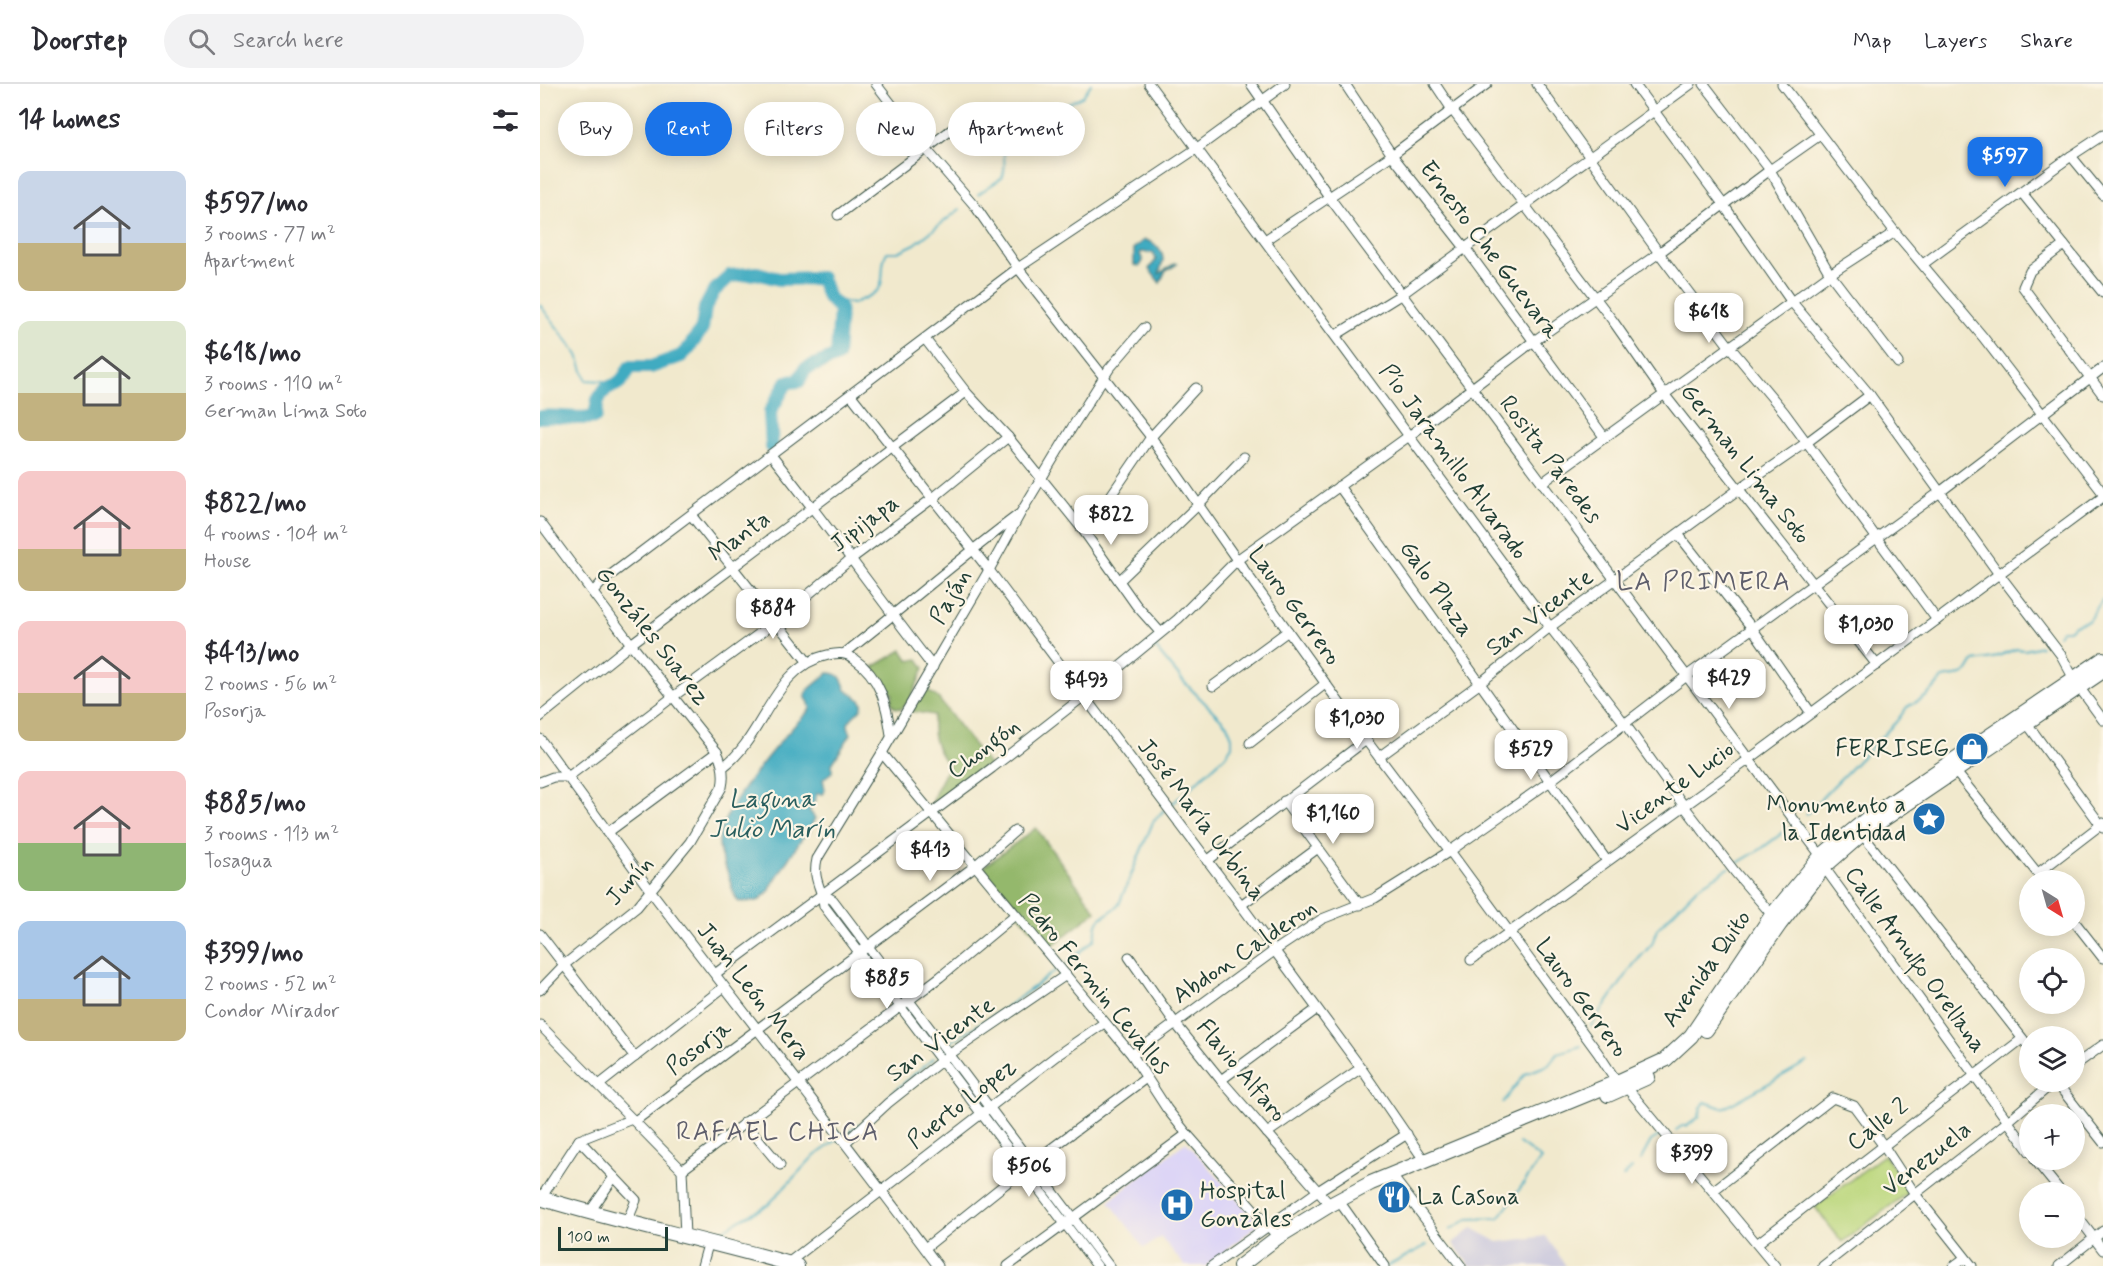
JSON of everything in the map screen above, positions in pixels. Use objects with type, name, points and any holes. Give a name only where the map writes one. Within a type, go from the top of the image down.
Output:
[{"type":"highway","name":"Avenida Quito","points":[[1254,1266],[1371,1183],[1424,1160],[1670,1066],[1683,1057],[1696,1043],[1823,862],[2026,722],[2103,659]]},
{"type":"highway","name":"Avenida Quito","points":[[1240,1266],[1278,1237],[1337,1206],[1622,1085],[1665,1060],[1684,1043],[1772,915],[1868,818],[2076,683],[2103,671]]},
{"type":"highway","points":[[541,1198],[589,1213],[709,1242],[770,1262],[793,1265]]},
{"type":"street","name":"Lauro Gerrero","points":[[876,84],[890,102]]},
{"type":"street","name":"Pío Jaramillo Alvarado","points":[[1149,84],[1684,806],[1772,915]]},
{"type":"street","name":"Rosita Paredes","points":[[1251,84],[1330,198],[1688,675],[1823,862]]},
{"type":"street","points":[[593,592],[604,580],[1018,268],[1196,149],[1285,84]]},
{"type":"street","name":"Ernesto Che Guevara","points":[[1345,84],[1392,155],[1466,249],[1605,438]]},
{"type":"street","name":"German Lima Soto","points":[[1435,84],[1664,394],[1877,665]]},
{"type":"street","points":[[1265,240],[1392,155],[1487,84]]},
{"type":"street","points":[[1537,84],[1659,253],[1729,346],[1767,391],[1937,620]]},
{"type":"street","points":[[1634,84],[1791,301],[1870,395],[1999,574],[2061,655],[2076,683],[2103,720]]},
{"type":"street","points":[[1336,335],[1402,294],[1466,249],[1691,84]]},
{"type":"street","points":[[1704,84],[1770,170],[1830,274],[1898,363]]},
{"type":"street","points":[[1782,84],[1895,232],[1983,337],[2103,495]]},
{"type":"street","points":[[936,141],[948,132]]},
{"type":"street","name":"Chongón","points":[[715,974],[1084,696],[1178,619],[1236,560],[1820,135]]},
{"type":"street","points":[[1923,264],[2103,135]]},
{"type":"street","points":[[838,215],[917,156]]},
{"type":"street","name":"Lauro Gerrero","points":[[932,156],[975,206],[1018,268],[1151,436],[1236,560],[1366,740],[1622,1085],[1714,1190],[1775,1266]]},
{"type":"street","points":[[2071,156],[2103,195]]},
{"type":"street","points":[[2022,193],[2103,293]]},
{"type":"street","points":[[1542,483],[1791,301],[1895,232]]},
{"type":"street","points":[[2064,245],[2030,271],[2023,287],[2103,394]]},
{"type":"street","name":"Paján","points":[[986,1110],[942,1061],[824,906],[822,894],[815,879],[817,859],[933,667],[1020,514],[1109,369],[1144,328]]},
{"type":"street","points":[[925,339],[966,392],[1008,437],[1083,530],[1136,605],[1160,632]]},
{"type":"street","name":"Abdon Calderon","points":[[1132,1054],[1322,919],[1375,898],[1450,851],[1549,782],[1688,675],[1940,492],[2103,368]]},
{"type":"street","points":[[1083,530],[1101,510],[1151,436],[1196,388]]},
{"type":"street","name":"Manta","points":[[540,717],[732,567],[814,508],[966,392]]},
{"type":"street","name":"José María Urbina","points":[[852,395],[973,549],[1241,905],[1361,1068],[1424,1160]]},
{"type":"street","name":"San Vicente","points":[[1379,757],[1479,684],[1550,627],[1870,395]]},
{"type":"street","name":"Jipijapa","points":[[540,782],[553,777],[568,777],[774,622],[850,559],[933,498],[1008,437]]},
{"type":"street","points":[[771,455],[814,508],[892,616],[933,667]]},
{"type":"street","points":[[1119,581],[1244,457]]},
{"type":"street","name":"Galo Plaza","points":[[1339,486],[1607,861]]},
{"type":"street","name":"Vicente Lucio","points":[[1471,960],[1748,760],[2103,495]]},
{"type":"street","points":[[723,767],[735,758],[787,681],[807,661],[826,655],[845,653],[973,549],[1020,514]]},
{"type":"street","points":[[691,515],[807,661]]},
{"type":"street","name":"Gonzáles Suarez","points":[[540,522],[717,752],[723,767],[724,778]]},
{"type":"street","points":[[1678,534],[1752,628],[1811,713]]},
{"type":"street","points":[[1213,686],[1288,631]]},
{"type":"street","points":[[845,653],[858,661],[879,686],[887,707],[891,735]]},
{"type":"street","points":[[1250,743],[1326,684]]},
{"type":"street","points":[[2026,722],[2102,825],[2048,870]]},
{"type":"street","name":"Juan León Mera","points":[[540,739],[650,890],[846,1142],[938,1266]]},
{"type":"street","points":[[1207,861],[1366,740]]},
{"type":"street","points":[[607,832],[717,752]]},
{"type":"street","name":"Pedro Fermin Cevallos","points":[[882,753],[1132,1054],[1146,1078],[1186,1134],[1278,1237]]},
{"type":"street","points":[[1955,771],[2034,870]]},
{"type":"street","name":"Junín","points":[[540,990],[564,965],[637,907],[690,842],[723,787],[724,778]]},
{"type":"street","points":[[1284,801],[1360,905]]},
{"type":"street","name":"Posorja","points":[[579,1140],[633,1120],[975,866],[1015,831]]},
{"type":"street","points":[[1862,834],[2019,1035]]},
{"type":"street","points":[[1241,905],[1318,848]]},
{"type":"street","name":"Calle Arnulfo Orellana","points":[[1823,862],[2019,1138]]},
{"type":"street","points":[[822,894],[833,900],[950,1054],[986,1110],[1069,1221],[1097,1266]]},
{"type":"street","points":[[682,1170],[909,1000],[1015,915]]},
{"type":"street","points":[[540,934],[635,1057]]},
{"type":"street","points":[[2085,935],[2103,958]]},
{"type":"street","name":"Flavio Alfaro","points":[[1129,957],[1175,1023],[1221,1080],[1318,1191],[1337,1206],[1385,1265]]},
{"type":"street","name":"San Vicente","points":[[846,1142],[888,1103],[950,1054],[1066,975]]},
{"type":"street","points":[[599,1085],[724,987]]},
{"type":"street","points":[[1221,1080],[1317,1009]]},
{"type":"street","name":"Puerto Lopez","points":[[793,1265],[881,1191],[1056,1056],[1104,1023]]},
{"type":"street","points":[[540,1025],[682,1170],[685,1236]]},
{"type":"street","name":"Calle 2","points":[[1758,1243],[2019,1041]]},
{"type":"street","points":[[2085,1058],[2103,1044]]},
{"type":"street","points":[[1267,1133],[1361,1068]]},
{"type":"street","points":[[925,1248],[1028,1166],[1146,1078]]},
{"type":"street","name":"Venezuela","points":[[1823,1266],[2043,1092]]},
{"type":"street","points":[[2063,1092],[2103,1142]]},
{"type":"street","points":[[1714,1190],[1833,1098],[1846,1101],[1854,1106],[1884,1145],[1915,1194],[1972,1266]]},
{"type":"street","points":[[744,1122],[780,1165]]},
{"type":"street","points":[[1008,1266],[1186,1134]]},
{"type":"street","points":[[1212,1266],[1318,1191],[1407,1134]]},
{"type":"street","points":[[541,1198],[579,1140],[636,1200],[627,1222]]},
{"type":"street","points":[[589,1213],[614,1177]]},
{"type":"street","points":[[1396,1181],[1461,1266]]},
{"type":"street","points":[[1069,1221],[1109,1266]]},
{"type":"street","points":[[2085,1226],[2103,1250]]},
{"type":"street","points":[[2059,1266],[2103,1231]]},
{"type":"street","points":[[702,1266],[709,1242]]},
{"type":"street","points":[[1954,1266],[1965,1258]]},
{"type":"shaded area","name":"Hospital Gonzáles","points":[[1186,1142],[1259,1224],[1206,1266],[1185,1266],[1161,1237],[1144,1248],[1109,1201]]},
{"type":"shaded area","points":[[1472,1228],[1498,1242],[1546,1236],[1566,1266],[1470,1266],[1453,1243]]},
{"type":"green space","points":[[902,650],[909,661],[918,659],[924,668],[910,700],[901,709],[894,707],[891,702],[893,695],[873,667]]},
{"type":"green space","points":[[927,690],[938,698],[989,765],[936,805],[933,801],[934,797],[948,765],[935,742],[934,715],[910,711]]},
{"type":"green space","points":[[1036,828],[1096,911],[1048,949],[981,869]]},
{"type":"green space","points":[[1884,1155],[1911,1190],[1842,1242],[1815,1207]]},
{"type":"water","points":[[1144,240],[1154,244],[1161,253],[1163,260],[1159,274],[1175,263],[1177,264],[1165,272],[1160,283],[1149,269],[1156,260],[1153,253],[1141,252],[1143,261],[1140,266],[1134,265],[1134,248]]},
{"type":"water","name":"Laguna Julio Marín","points":[[828,673],[840,677],[846,690],[862,702],[861,709],[849,721],[851,734],[832,764],[832,772],[823,779],[825,790],[822,794],[816,794],[809,810],[815,818],[810,832],[802,838],[770,890],[758,901],[739,902],[720,852],[721,830],[727,815],[749,781],[810,709],[805,696],[808,690]]},
{"type":"waterway","points":[[978,194],[1002,178],[1006,147],[1027,146],[1044,140],[1063,106],[1083,96],[1091,84]]},
{"type":"waterway","points":[[828,297],[852,304],[873,294],[880,286],[883,262],[887,252],[898,252],[915,244],[960,209]]},
{"type":"waterway","points":[[540,417],[595,417],[598,400],[606,388],[621,381],[630,367],[651,367],[681,356],[702,329],[705,308],[714,291],[730,276],[757,273],[779,279],[821,278],[828,297],[840,309],[837,356],[805,369],[799,381],[787,382],[770,412],[772,447]]},
{"type":"waterway","points":[[540,305],[578,355],[586,380],[604,381],[616,386]]},
{"type":"waterway","points":[[2058,635],[2062,630],[2069,630],[2074,625],[2088,621],[2103,599]]},
{"type":"waterway","points":[[1153,645],[1183,681],[1227,725],[1232,737],[1232,746],[1225,756],[1170,806]]},
{"type":"waterway","points":[[1806,814],[1897,721],[1907,707],[1927,696],[1943,678],[1962,675],[1968,671],[1974,661],[1993,658],[2016,649],[2025,650],[2041,646]]},
{"type":"waterway","points":[[1067,963],[1094,940],[1099,920],[1119,904],[1153,822],[1164,810]]},
{"type":"waterway","points":[[1734,865],[1789,828]]},
{"type":"waterway","points":[[1591,1026],[1634,964],[1652,944],[1657,929],[1698,887],[1729,868]]},
{"type":"waterway","points":[[949,1043],[1004,1009],[1055,971]]},
{"type":"waterway","points":[[1503,1102],[1525,1074],[1548,1065],[1558,1053],[1581,1046]]},
{"type":"waterway","points":[[886,1100],[934,1058]]},
{"type":"waterway","points":[[1676,1130],[1687,1126],[1699,1117],[1705,1102],[1722,1108],[1728,1106],[1807,1062]]},
{"type":"waterway","points":[[848,1133],[859,1124]]},
{"type":"waterway","points":[[1640,1161],[1651,1141],[1659,1136]]},
{"type":"waterway","points":[[719,1233],[768,1205],[812,1158],[838,1139]]},
{"type":"waterway","points":[[1450,1230],[1468,1219],[1499,1218],[1541,1159],[1519,1143]]},
{"type":"waterway","points":[[1623,1177],[1632,1168]]},
{"type":"waterway","points":[[1388,1266],[1427,1245]]},
{"type":"place","name":"FERRISEG","points":[[1972,749]]},
{"type":"place","name":"Monumento a la Identidad","points":[[1929,819]]},
{"type":"place","name":"La Casona","points":[[1394,1197]]},
{"type":"place","name":"Hospital Gonzáles","points":[[1177,1205]]},
{"type":"district","name":"LA PRIMERA","points":[[1704,582]]},
{"type":"district","name":"RAFAEL CHICA","points":[[778,1133]]}]
